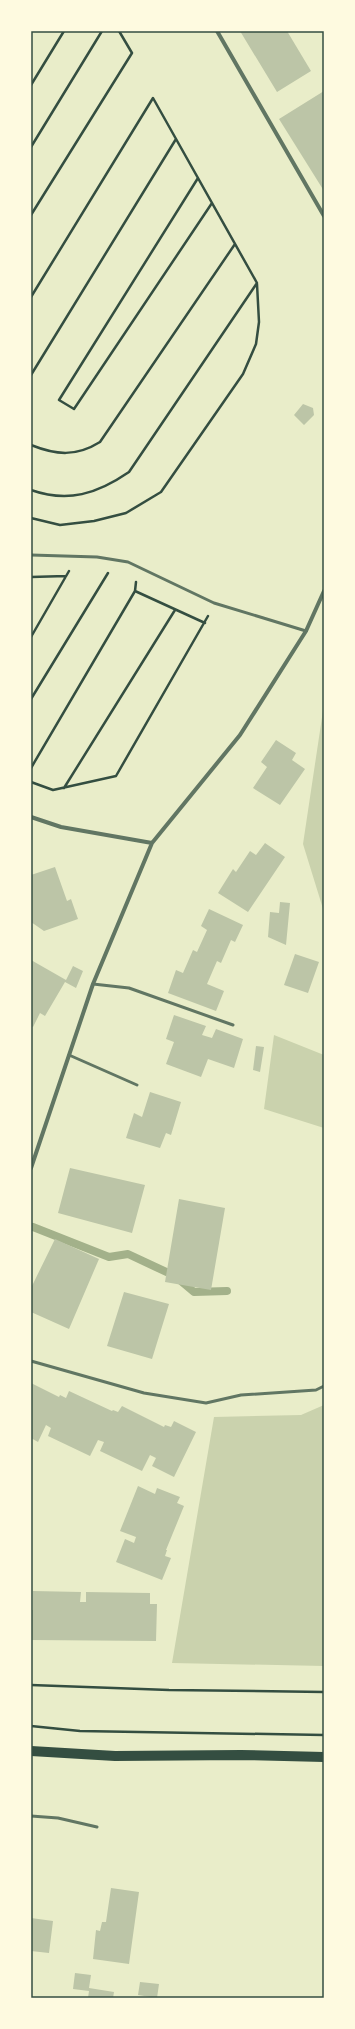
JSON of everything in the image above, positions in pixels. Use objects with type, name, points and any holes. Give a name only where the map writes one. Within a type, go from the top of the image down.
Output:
[{"type":"main road","points":[[31,1751],[115,1756],[241,1755],[324,1757]]},
{"type":"street","points":[[216,31],[324,216]]},
{"type":"street","points":[[31,1168],[93,984],[152,843],[240,735],[306,631],[324,590]]},
{"type":"street","points":[[31,817],[60,827],[152,843]]},
{"type":"lane","points":[[31,555],[77,557],[128,562],[214,603],[306,631]]},
{"type":"lane","points":[[93,984],[129,988],[233,1025]]},
{"type":"lane","points":[[69,1055],[137,1085]]},
{"type":"lane","points":[[31,1361],[144,1393],[206,1403],[241,1395],[316,1390],[324,1386]]},
{"type":"lane","points":[[31,1816],[58,1818],[97,1827]]},
{"type":"path","points":[[31,85],[64,31]]},
{"type":"path","points":[[31,147],[102,31]]},
{"type":"path","points":[[31,215],[132,53],[120,31]]},
{"type":"path","points":[[31,297],[153,98],[257,283],[260,322],[256,344],[243,374],[161,492],[126,513],[94,521],[60,525],[31,518]]},
{"type":"path","points":[[31,375],[176,138]]},
{"type":"path","points":[[198,178],[58,400],[74,409],[212,204]]},
{"type":"path","points":[[31,445],[50,453],[71,453],[90,448],[100,442],[235,244]]},
{"type":"path","points":[[31,490],[46,495],[75,497],[113,483],[129,472],[257,283]]},
{"type":"path","points":[[31,637],[77,557]]},
{"type":"path","points":[[31,699],[115,560]]},
{"type":"path","points":[[31,577],[66,576]]},
{"type":"path","points":[[31,768],[135,592],[205,623],[116,776],[53,790],[31,782]]},
{"type":"path","points":[[64,788],[175,610]]},
{"type":"path","points":[[31,1685],[169,1690],[324,1692]]},
{"type":"path","points":[[31,1726],[80,1730],[324,1735]]},
{"type":"green space","points":[[324,704],[324,912],[303,844]]},
{"type":"green space","points":[[274,1035],[324,1055],[324,1128],[264,1109]]},
{"type":"green space","points":[[324,1405],[324,1666],[172,1663],[214,1417],[301,1415]]},
{"type":"building","points":[[240,31],[287,31],[311,71],[277,92]]},
{"type":"building","points":[[324,91],[324,191],[279,119]]},
{"type":"building","points":[[303,404],[313,408],[314,415],[304,425],[294,415]]},
{"type":"building","points":[[276,740],[296,753],[292,760],[305,769],[280,805],[253,788],[267,767],[261,762]]},
{"type":"building","points":[[265,843],[285,857],[248,912],[218,893],[233,869],[236,872],[250,851],[256,855]]},
{"type":"building","points":[[55,867],[67,901],[71,899],[78,919],[44,931],[31,922],[31,875]]},
{"type":"building","points":[[280,902],[290,903],[286,945],[268,937],[270,912],[279,913]]},
{"type":"building","points":[[209,909],[243,925],[235,942],[231,940],[221,963],[217,961],[207,984],[224,991],[216,1011],[168,993],[176,970],[183,973],[193,950],[197,952],[207,930],[201,926]]},
{"type":"building","points":[[295,954],[319,962],[308,993],[284,985]]},
{"type":"building","points":[[31,960],[66,980],[73,966],[83,971],[76,988],[65,982],[45,1016],[40,1013],[33,1027],[31,1026]]},
{"type":"building","points":[[174,1015],[206,1026],[202,1035],[212,1038],[216,1029],[243,1039],[234,1068],[208,1059],[201,1077],[166,1064],[174,1042],[166,1039]]},
{"type":"building","points":[[256,1046],[264,1047],[260,1072],[253,1070]]},
{"type":"building","points":[[150,1092],[181,1102],[171,1135],[166,1133],[160,1148],[126,1138],[134,1113],[142,1117]]},
{"type":"building","points":[[70,1168],[145,1185],[132,1233],[58,1213]]},
{"type":"building","points":[[179,1199],[225,1208],[211,1290],[165,1282]]},
{"type":"building","points":[[55,1239],[99,1259],[69,1329],[31,1312],[31,1288]]},
{"type":"building","points":[[124,1292],[169,1304],[152,1359],[107,1346]]},
{"type":"building","points":[[31,1383],[59,1397],[60,1395],[66,1398],[69,1391],[112,1411],[118,1412],[122,1406],[164,1427],[165,1425],[171,1427],[174,1421],[196,1432],[174,1477],[152,1466],[156,1458],[150,1455],[142,1471],[100,1451],[104,1442],[98,1440],[90,1456],[48,1436],[51,1428],[46,1425],[38,1442],[31,1438]]},
{"type":"building","points":[[138,1486],[155,1494],[157,1488],[180,1497],[177,1503],[184,1506],[166,1550],[165,1556],[171,1558],[162,1580],[116,1562],[125,1539],[134,1543],[136,1537],[120,1531]]},
{"type":"building","points":[[33,1591],[81,1592],[80,1602],[86,1602],[86,1592],[150,1593],[150,1604],[157,1604],[156,1641],[31,1640],[31,1610],[33,1610]]},
{"type":"building","points":[[111,1888],[139,1892],[129,1964],[93,1959],[96,1930],[100,1931],[102,1922],[106,1922]]},
{"type":"building","points":[[31,1918],[53,1921],[49,1953],[31,1951]]},
{"type":"building","points":[[75,1973],[91,1975],[89,1988],[114,1992],[113,1998],[88,1998],[89,1991],[73,1989]]},
{"type":"building","points":[[140,1982],[159,1984],[157,1998],[138,1995]]},
{"type":"waterway","points":[[33,1227],[109,1257],[128,1254],[175,1276],[194,1292],[227,1291]]}]
